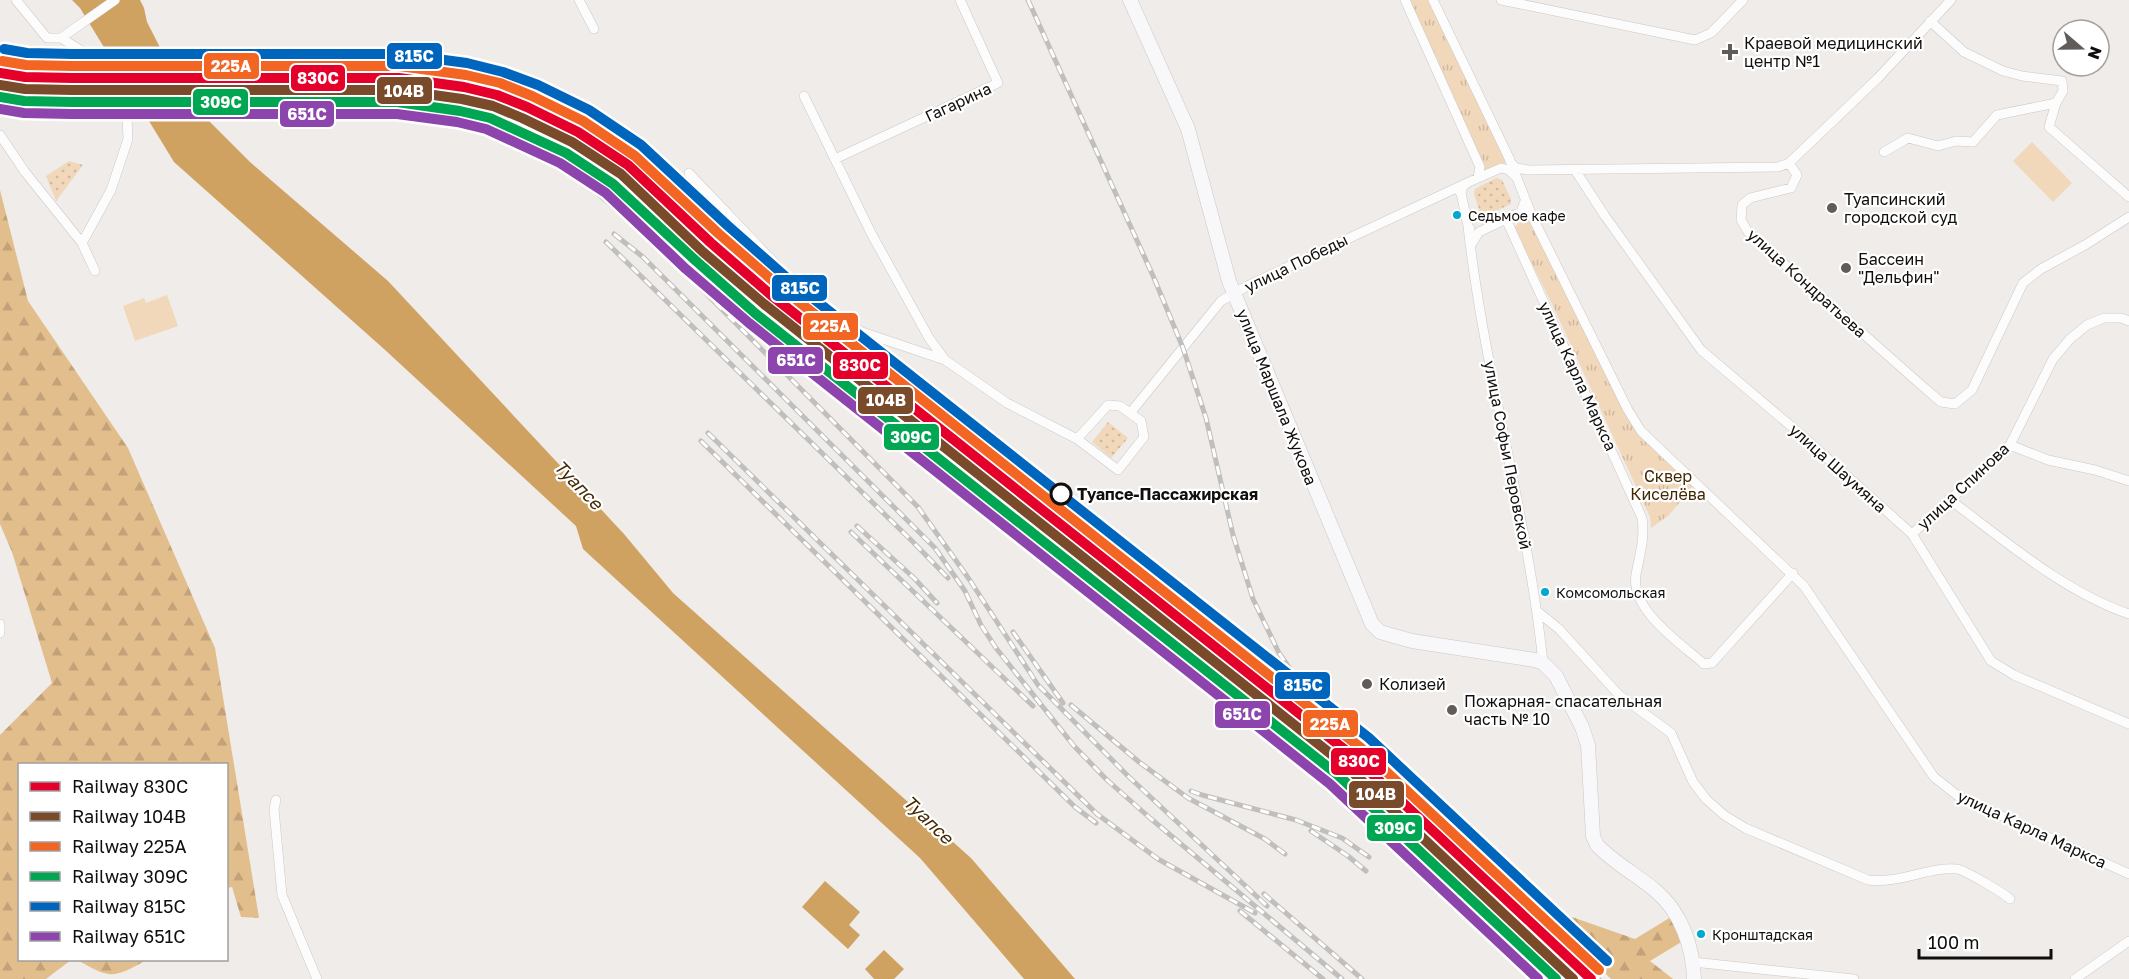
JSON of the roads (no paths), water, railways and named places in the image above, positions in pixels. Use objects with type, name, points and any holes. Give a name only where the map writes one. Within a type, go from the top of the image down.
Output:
[{"type":"main road","name":"улица Маршала Жукова","points":[[1130,0],[1188,129],[1234,292],[1372,624],[1380,632],[1412,641],[1543,663]]},
{"type":"main road","points":[[1543,663],[1556,676],[1582,727],[1588,745],[1593,836],[1597,845],[1658,892],[1671,909],[1683,928],[1694,962],[1694,979]]},
{"type":"street","points":[[16,0],[47,38],[61,38],[98,61],[126,97],[128,139],[111,190],[82,243]]},
{"type":"street","points":[[61,38],[115,0]]},
{"type":"street","points":[[579,0],[594,29]]},
{"type":"street","name":"Гагарина","points":[[835,159],[998,83],[960,0]]},
{"type":"street","points":[[1405,0],[1480,167],[1473,180]]},
{"type":"street","name":"улица Карла Маркса","points":[[1433,0],[1517,171],[1532,216],[1628,410],[1641,431],[1793,573],[1934,777],[1958,796],[2129,874]]},
{"type":"street","points":[[1501,0],[1695,40],[1711,33],[1743,0]]},
{"type":"street","points":[[1457,191],[1473,180],[1501,168],[1517,171],[1778,167],[1789,163],[1878,78],[1951,0]]},
{"type":"street","points":[[1930,21],[1964,52],[2003,71],[2062,81],[2063,91],[2056,103],[2049,127],[2129,197]]},
{"type":"street","points":[[804,96],[871,233],[914,311],[945,360]]},
{"type":"street","points":[[1884,152],[1908,138],[1938,146],[1956,141],[1973,142],[1997,115],[2056,103]]},
{"type":"street","points":[[0,135],[25,172],[82,243],[95,271]]},
{"type":"street","name":"улица Кондратьева","points":[[1789,163],[1797,175],[1791,188],[1750,198],[1742,205],[1741,220],[1748,232],[1941,402],[1956,403],[1972,390],[2023,283],[2041,269],[2129,217]]},
{"type":"street","name":"улица Шаумяна","points":[[1575,170],[1605,216],[1701,350],[1798,432],[1912,534],[1991,661],[2014,675],[2129,724]]},
{"type":"street","points":[[688,173],[785,274],[845,323],[862,332],[945,360],[1007,403],[1077,439],[1118,470],[1144,437],[1142,421],[1120,406],[1107,405],[1077,439]]},
{"type":"street","name":"улица Победы","points":[[1131,412],[1207,317],[1221,301],[1234,292],[1457,191]]},
{"type":"street","name":"улица Софьи Перовской","points":[[1457,191],[1468,226],[1488,353],[1538,612],[1543,663]]},
{"type":"street","points":[[1521,212],[1525,200]]},
{"type":"street","points":[[1468,226],[1474,231],[1484,229],[1521,212],[1527,212],[1532,216]]},
{"type":"street","name":"улица Карла Маркса","points":[[1506,219],[1642,518],[1643,539],[1635,584],[1637,594],[1648,614],[1704,664],[1712,663],[1793,573]]},
{"type":"street","points":[[1470,246],[1475,236],[1484,229]]},
{"type":"street","name":"улица Спинова","points":[[1912,534],[2010,445],[2054,359],[2070,339],[2087,326],[2104,318],[2121,318],[2129,321]]},
{"type":"street","points":[[2010,445],[2048,460],[2095,470],[2129,481]]},
{"type":"street","points":[[1949,499],[2070,586],[2113,609],[2129,614]]},
{"type":"street","points":[[1538,612],[1559,629],[1619,695],[1671,733],[1693,782],[1706,799],[1724,815],[1745,828],[1868,880],[1884,882],[1959,869],[2010,899]]},
{"type":"street","points":[[0,624],[0,633]]},
{"type":"street","points":[[276,800],[274,808],[282,896],[317,979]]},
{"type":"street","points":[[2074,979],[2129,941]]},
{"type":"street","points":[[1694,962],[1854,979]]},
{"type":"water","name":"Туапсе","points":[[72,0],[140,0],[147,22],[171,69],[194,106],[250,162],[388,281],[624,534],[673,593],[971,858],[1075,979],[1024,979],[920,858],[583,549],[576,526],[384,349],[174,162],[80,8]]},
{"type":"water","points":[[825,881],[860,912],[849,925],[860,935],[848,949],[802,907]]},
{"type":"water","points":[[884,950],[904,969],[894,979],[874,979],[865,969]]},
{"type":"railway","points":[[1028,0],[1154,278],[1183,348],[1206,418],[1233,535],[1253,599],[1279,653],[1327,719],[1461,851],[1599,979]]},
{"type":"railway","points":[[475,117],[526,141],[590,187],[669,256],[918,507],[969,579],[1038,685],[1128,776],[1267,906]]},
{"type":"railway","points":[[614,234],[643,257],[935,548],[965,591],[981,625],[996,648],[1074,746],[1107,780],[1342,979]]},
{"type":"railway","points":[[606,242],[948,578]]},
{"type":"railway","points":[[708,433],[1097,814],[1158,859],[1255,913]]},
{"type":"railway","points":[[701,441],[1075,807],[1096,823]]},
{"type":"railway","points":[[857,526],[914,578],[937,603]]},
{"type":"railway","points":[[851,532],[1033,706]]},
{"type":"railway","points":[[1013,632],[1063,703]]},
{"type":"railway","points":[[1071,705],[1139,762],[1188,798],[1265,839],[1285,854]]},
{"type":"railway","points":[[1191,791],[1296,820],[1342,838],[1369,857]]},
{"type":"railway","points":[[1311,831],[1366,871]]},
{"type":"railway","points":[[1264,894],[1362,979]]},
{"type":"railway","points":[[1240,911],[1323,979]]},
{"type":"railway","points":[[1547,951],[1584,979]]},
{"type":"rail line","name":"815С","points":[[4,49],[27,53],[72,54],[399,54],[467,63],[503,72],[538,85],[589,110],[641,145],[786,277],[1369,738],[1607,961]]},
{"type":"rail line","name":"225А","points":[[2,61],[26,65],[72,66],[399,66],[466,75],[500,83],[583,121],[635,156],[779,286],[1361,748],[1599,970]]},
{"type":"rail line","name":"830С","points":[[0,73],[25,77],[72,78],[399,78],[464,87],[497,95],[578,132],[628,165],[711,243],[771,295],[1354,757],[1591,979]]},
{"type":"rail line","name":"104В","points":[[0,85],[25,89],[72,90],[398,90],[493,106],[572,142],[621,174],[703,252],[764,304],[1346,766],[1573,979]]},
{"type":"rail line","name":"309С","points":[[0,97],[24,101],[71,102],[397,102],[460,111],[490,118],[566,153],[613,184],[756,314],[1338,775],[1556,979]]},
{"type":"rail line","name":"651С","points":[[0,109],[24,113],[71,114],[397,114],[457,122],[486,129],[560,163],[606,193],[686,269],[749,323],[1330,784],[1538,979]]},
{"type":"place","name":"Краевой медицинский центр №1","points":[[1730,52]]},
{"type":"place","name":"Туапсинский городской суд","points":[[1832,208]]},
{"type":"place","name":"Седьмое кафе","points":[[1457,215]]},
{"type":"place","name":"Бассеин \"Дельфин\"","points":[[1846,268]]},
{"type":"place","name":"Туапсе-Пассажирская","points":[[1061,494]]},
{"type":"place","name":"Комсомольская","points":[[1545,592]]},
{"type":"place","name":"Колизей","points":[[1367,684]]},
{"type":"place","name":"Пожарная- спасательная часть № 10","points":[[1452,710]]},
{"type":"place","name":"Кронштадская","points":[[1701,934]]},
{"type":"park label","name":"Сквер Киселёва","points":[[1668,485]]}]
